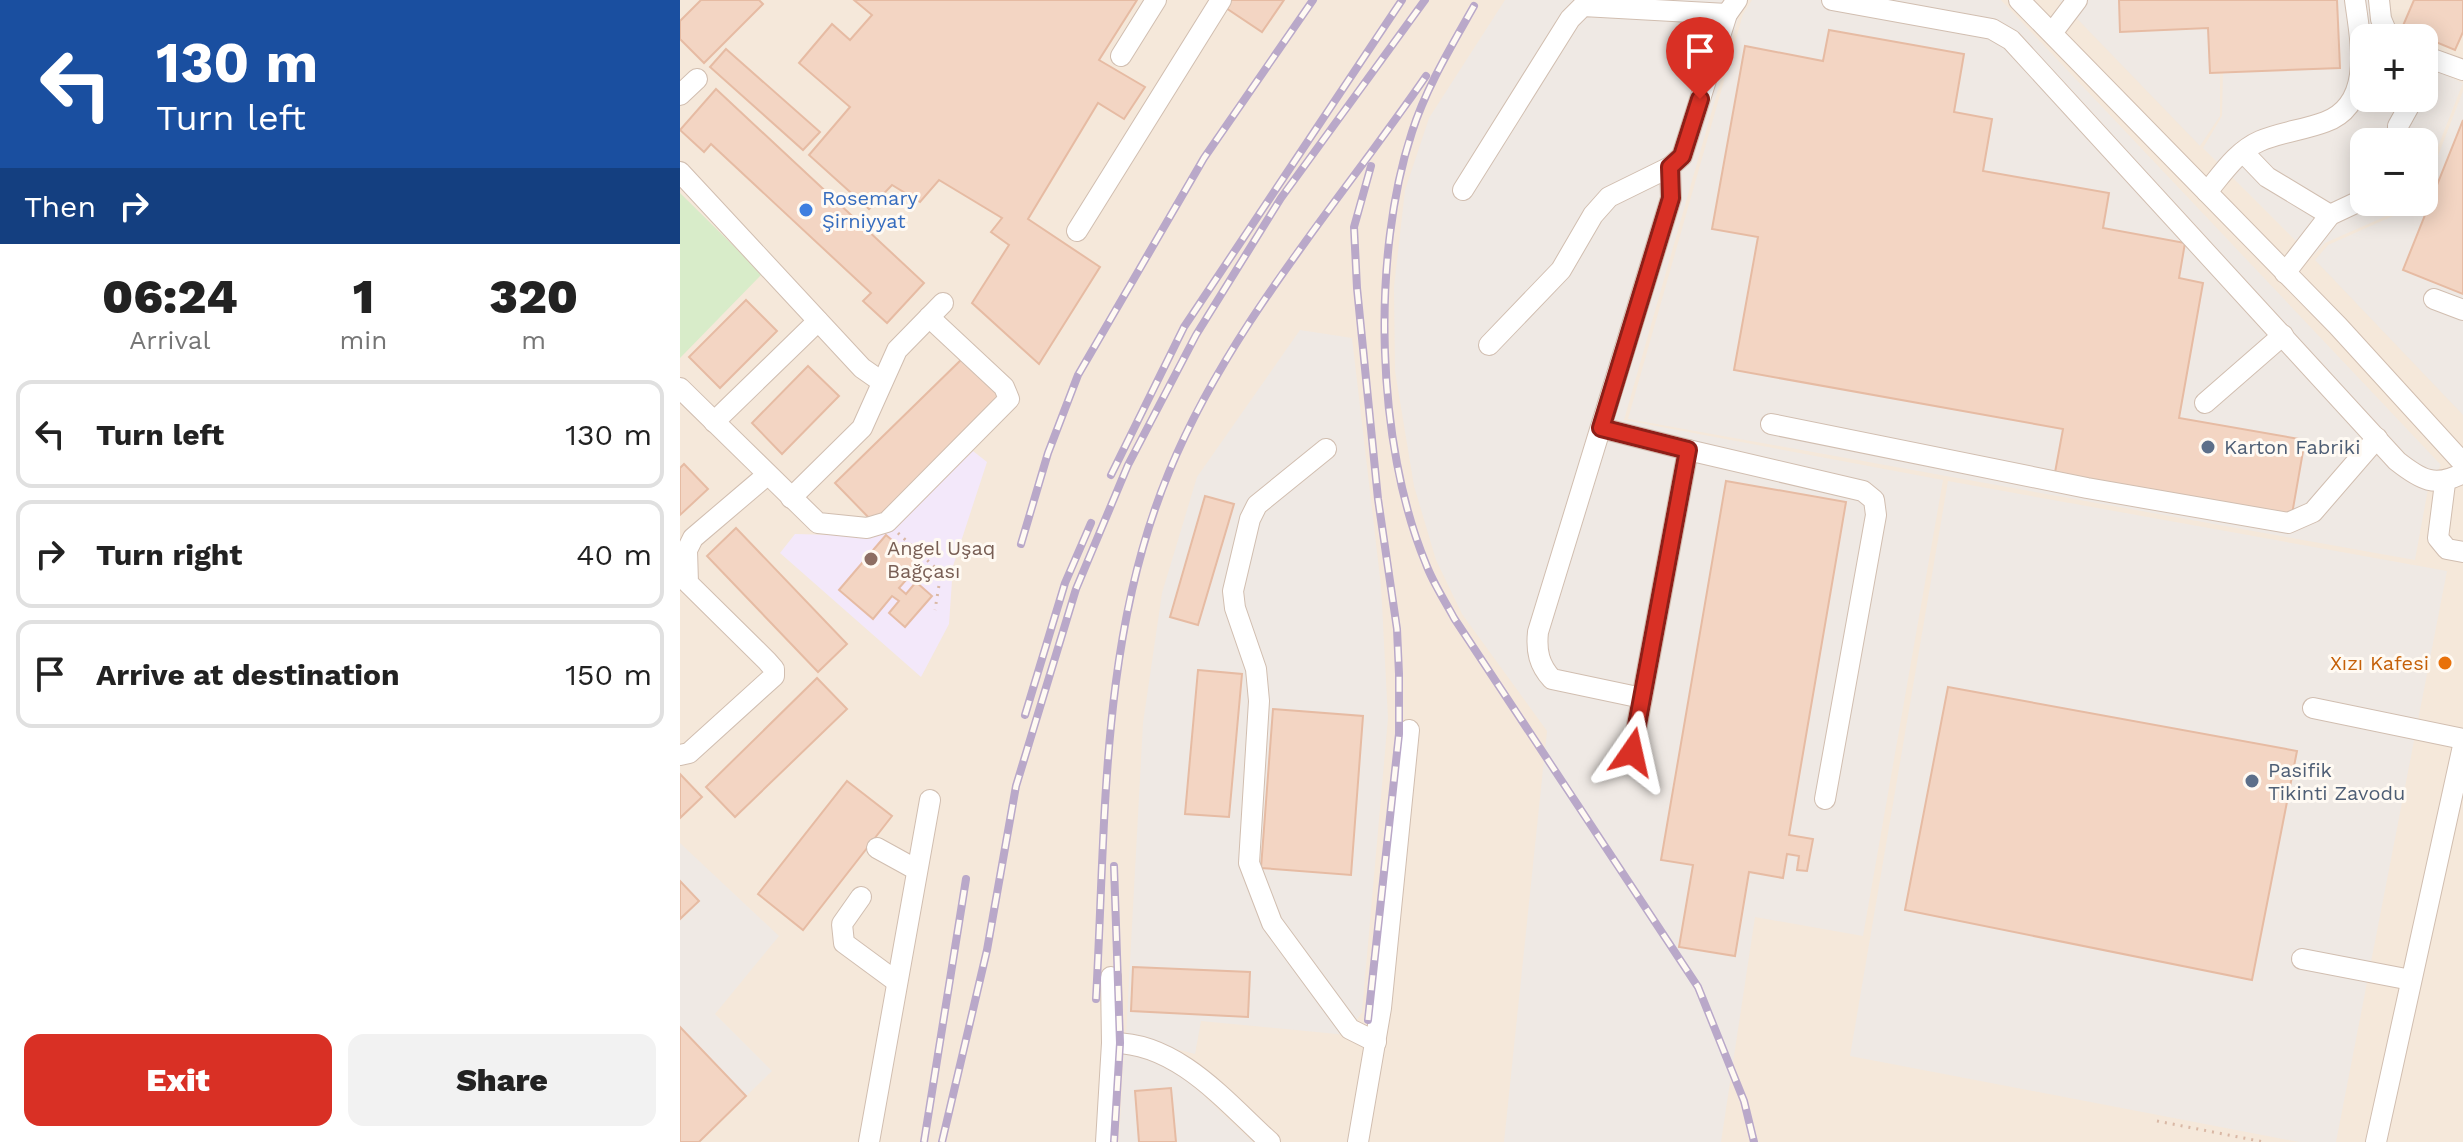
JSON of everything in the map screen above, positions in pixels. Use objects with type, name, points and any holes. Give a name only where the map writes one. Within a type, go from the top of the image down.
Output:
[{"type":"street","points":[[1121,56],[1156,0]]},
{"type":"street","points":[[1077,231],[1221,0]]},
{"type":"street","points":[[1832,0],[1992,29],[2011,40],[2413,474],[2454,478],[2438,538],[2447,549],[2463,552]]},
{"type":"street","points":[[2019,0],[2285,273],[2463,463]]},
{"type":"street","points":[[2052,33],[2077,0]]},
{"type":"street","points":[[2207,192],[2243,152],[2259,141],[2327,121],[2346,105],[2354,94],[2363,57],[2355,0]]},
{"type":"street","points":[[2379,0],[2383,24]]},
{"type":"street","points":[[1463,190],[1570,19],[1583,6],[1732,7],[1682,156],[1670,167],[1609,197],[1593,215],[1561,270],[1489,345]]},
{"type":"street","points":[[2438,61],[2463,70]]},
{"type":"street","points":[[680,95],[697,79]]},
{"type":"street","points":[[2243,152],[2267,177],[2330,215]]},
{"type":"street","points":[[1642,698],[1552,679],[1543,669],[1536,650],[1538,632],[1671,198],[1670,167]]},
{"type":"street","points":[[680,172],[862,368],[882,382]]},
{"type":"street","points":[[2285,273],[2330,215],[2350,206]]},
{"type":"street","points":[[2434,299],[2463,310]]},
{"type":"street","points":[[680,388],[791,498],[825,525],[877,528],[887,522],[1009,399],[1004,387],[936,310],[897,350],[862,428],[791,498]]},
{"type":"street","points":[[714,422],[818,321]]},
{"type":"street","points":[[2205,403],[2283,335]]},
{"type":"street","points":[[1771,424],[2087,488],[2288,523],[2313,512],[2377,438]]},
{"type":"street","points":[[1601,428],[1863,491],[1874,500],[1876,515],[1825,799]]},
{"type":"street","points":[[1326,449],[1257,505],[1250,519],[1233,591],[1235,608],[1256,669],[1259,701],[1249,863],[1272,923],[1350,1029],[1376,1042]]},
{"type":"street","points":[[1632,752],[1688,450]]},
{"type":"street","points":[[680,755],[689,753],[774,676],[774,669],[767,661],[688,583],[687,550],[693,538],[767,475]]},
{"type":"street","points":[[2313,708],[2463,739]]},
{"type":"street","points":[[1358,1142],[1376,1042],[1409,730]]},
{"type":"street","points":[[2376,1142],[2463,746]]},
{"type":"street","points":[[870,1142],[930,800]]},
{"type":"street","points":[[877,848],[917,870]]},
{"type":"street","points":[[861,897],[842,924],[844,943],[897,982]]},
{"type":"street","points":[[2302,959],[2411,980]]},
{"type":"street","points":[[1106,1142],[1112,1043],[1111,977]]},
{"type":"street","points":[[1112,1043],[1171,1058],[1206,1084],[1270,1142]]},
{"type":"path","points":[[887,522],[941,573],[935,610]]},
{"type":"path","points":[[2157,1121],[2264,1142]]},
{"type":"shaded area","points":[[680,0],[2463,0],[2463,1142],[680,1142]]},
{"type":"shaded area","points":[[1505,0],[1728,0],[1739,15],[1624,420],[1943,480],[1863,936],[1755,917],[1721,1142],[1504,1142],[1547,731],[1462,614],[1436,560],[1414,486],[1395,371],[1394,287],[1405,190],[1429,118]]},
{"type":"shaded area","name":"Karton Fabriki","points":[[1752,0],[2001,0],[2441,465],[2428,489],[2415,560],[1628,419],[1743,14]]},
{"type":"shaded area","points":[[2059,0],[2207,0],[2210,73],[2220,73],[2220,116],[2200,146]]},
{"type":"shaded area","points":[[2337,0],[2370,0],[2372,24],[2350,24],[2350,112],[2438,112],[2438,71],[2463,83],[2438,146],[2438,128],[2350,128],[2350,216],[2386,216],[2325,243],[2312,257],[2203,148],[2222,116],[2223,73],[2340,67]]},
{"type":"shaded area","points":[[2463,91],[2463,415],[2315,260],[2328,245],[2393,216],[2438,216],[2438,156]]},
{"type":"shaded area","points":[[1300,330],[1352,338],[1381,586],[1388,718],[1362,1012],[1347,1035],[1201,1021],[1195,1054],[1126,1036],[1143,723],[1162,593],[1197,477]]},
{"type":"shaded area","name":"Angel Uşaq Bağçası","points":[[973,451],[987,462],[953,566],[949,624],[921,677],[780,553],[795,534],[868,536],[896,525]]},
{"type":"shaded area","name":"Pasifik Tikinti Zavodu","points":[[1948,481],[2447,571],[2336,1142],[2299,1142],[1850,1056]]},
{"type":"shaded area","points":[[680,843],[779,936],[715,1014],[772,1071],[699,1142],[680,1142]]},
{"type":"shaded area","points":[[1124,1052],[1170,1064],[1253,1142],[1119,1142]]},
{"type":"green space","points":[[680,193],[762,274],[680,358]]},
{"type":"building","points":[[701,0],[759,0],[763,4],[704,63],[680,39],[680,21]]},
{"type":"building","points":[[854,0],[1137,0],[1099,60],[1145,87],[1124,119],[1098,103],[1028,219],[1100,267],[1039,364],[972,303],[1009,245],[991,232],[1002,218],[939,180],[920,202],[892,185],[869,209],[809,155],[850,107],[799,63],[832,24],[850,40],[872,15]]},
{"type":"building","points":[[1227,0],[1284,0],[1262,32],[1223,6]]},
{"type":"building","points":[[2119,0],[2337,0],[2340,68],[2210,73],[2208,28],[2120,32]]},
{"type":"building","points":[[2414,0],[2463,0],[2463,32],[2455,50],[2438,43],[2438,24],[2404,24]]},
{"type":"building","points":[[1829,30],[1964,54],[1954,112],[1992,119],[1983,171],[2109,193],[2103,228],[2185,243],[2179,278],[2203,283],[2179,418],[2305,440],[2291,520],[2054,478],[2063,429],[1734,370],[1758,237],[1712,229],[1745,46],[1823,61]]},
{"type":"building","points":[[726,49],[820,132],[803,150],[710,67]]},
{"type":"building","points":[[716,89],[924,283],[887,323],[863,301],[871,293],[711,144],[704,152],[680,130]]},
{"type":"building","points":[[2463,120],[2463,294],[2403,270],[2425,216],[2438,216],[2438,182]]},
{"type":"building","points":[[746,300],[777,331],[720,388],[689,357]]},
{"type":"building","points":[[965,356],[1003,395],[873,522],[835,483]]},
{"type":"building","points":[[808,366],[839,396],[782,454],[752,423]]},
{"type":"building","points":[[684,464],[708,489],[680,515],[680,468]]},
{"type":"building","points":[[1726,481],[1846,502],[1789,835],[1813,839],[1807,871],[1797,870],[1799,856],[1787,854],[1783,878],[1749,872],[1735,956],[1679,947],[1693,865],[1661,860]]},
{"type":"building","points":[[1205,496],[1234,504],[1198,625],[1170,617]]},
{"type":"building","points":[[736,528],[847,644],[818,672],[707,556]]},
{"type":"building","points":[[886,535],[920,564],[899,588],[906,594],[916,582],[932,596],[905,627],[889,613],[899,601],[892,596],[873,619],[839,590]]},
{"type":"building","points":[[1198,670],[1242,674],[1229,817],[1185,814]]},
{"type":"building","points":[[817,678],[847,709],[735,817],[706,787]]},
{"type":"building","points":[[1948,687],[2297,751],[2252,980],[1905,910]]},
{"type":"building","points":[[1273,709],[1363,716],[1351,875],[1261,868]]},
{"type":"building","points":[[680,774],[702,797],[680,818]]},
{"type":"building","points":[[847,781],[892,816],[803,930],[758,894]]},
{"type":"building","points":[[680,881],[699,901],[680,919]]},
{"type":"building","points":[[1133,967],[1250,972],[1248,1017],[1131,1011]]},
{"type":"building","points":[[680,1027],[746,1096],[699,1142],[680,1142]]},
{"type":"building","points":[[1171,1088],[1176,1142],[1139,1142],[1135,1091]]},
{"type":"railway","points":[[1021,544],[1048,453],[1078,375],[1204,158],[1313,0]]},
{"type":"railway","points":[[1111,475],[1184,327],[1402,0]]},
{"type":"railway","points":[[942,1142],[987,950],[1016,786],[1076,589],[1128,465],[1196,335],[1281,198],[1425,0]]},
{"type":"railway","points":[[1474,6],[1424,100],[1412,132],[1399,181],[1390,235],[1385,292],[1385,350],[1397,463],[1409,516],[1429,571],[1454,618],[1698,987],[1744,1101],[1754,1142]]},
{"type":"railway","points":[[1096,999],[1110,732],[1118,665],[1146,535],[1169,472],[1194,418],[1253,316],[1426,76]]},
{"type":"railway","points":[[1368,1020],[1399,734],[1397,629],[1378,499],[1357,288],[1354,227],[1371,166]]},
{"type":"railway","points":[[1025,715],[1065,583],[1091,523]]},
{"type":"railway","points":[[1114,866],[1120,1043],[1114,1142]]},
{"type":"railway","points":[[924,1142],[966,879]]},
{"type":"place","name":"Rosemary Şirniyyat","points":[[806,210]]},
{"type":"place","name":"Karton Fabriki","points":[[2208,447]]},
{"type":"place","name":"Angel Uşaq Bağçası","points":[[871,559]]},
{"type":"place","name":"Xızı Kafesi","points":[[2445,663]]},
{"type":"place","name":"Pasifik Tikinti Zavodu","points":[[2252,781]]},
{"type":"route","points":[[1632,752],[1688,450],[1601,428],[1671,198],[1670,167],[1682,156],[1700,99]]}]
